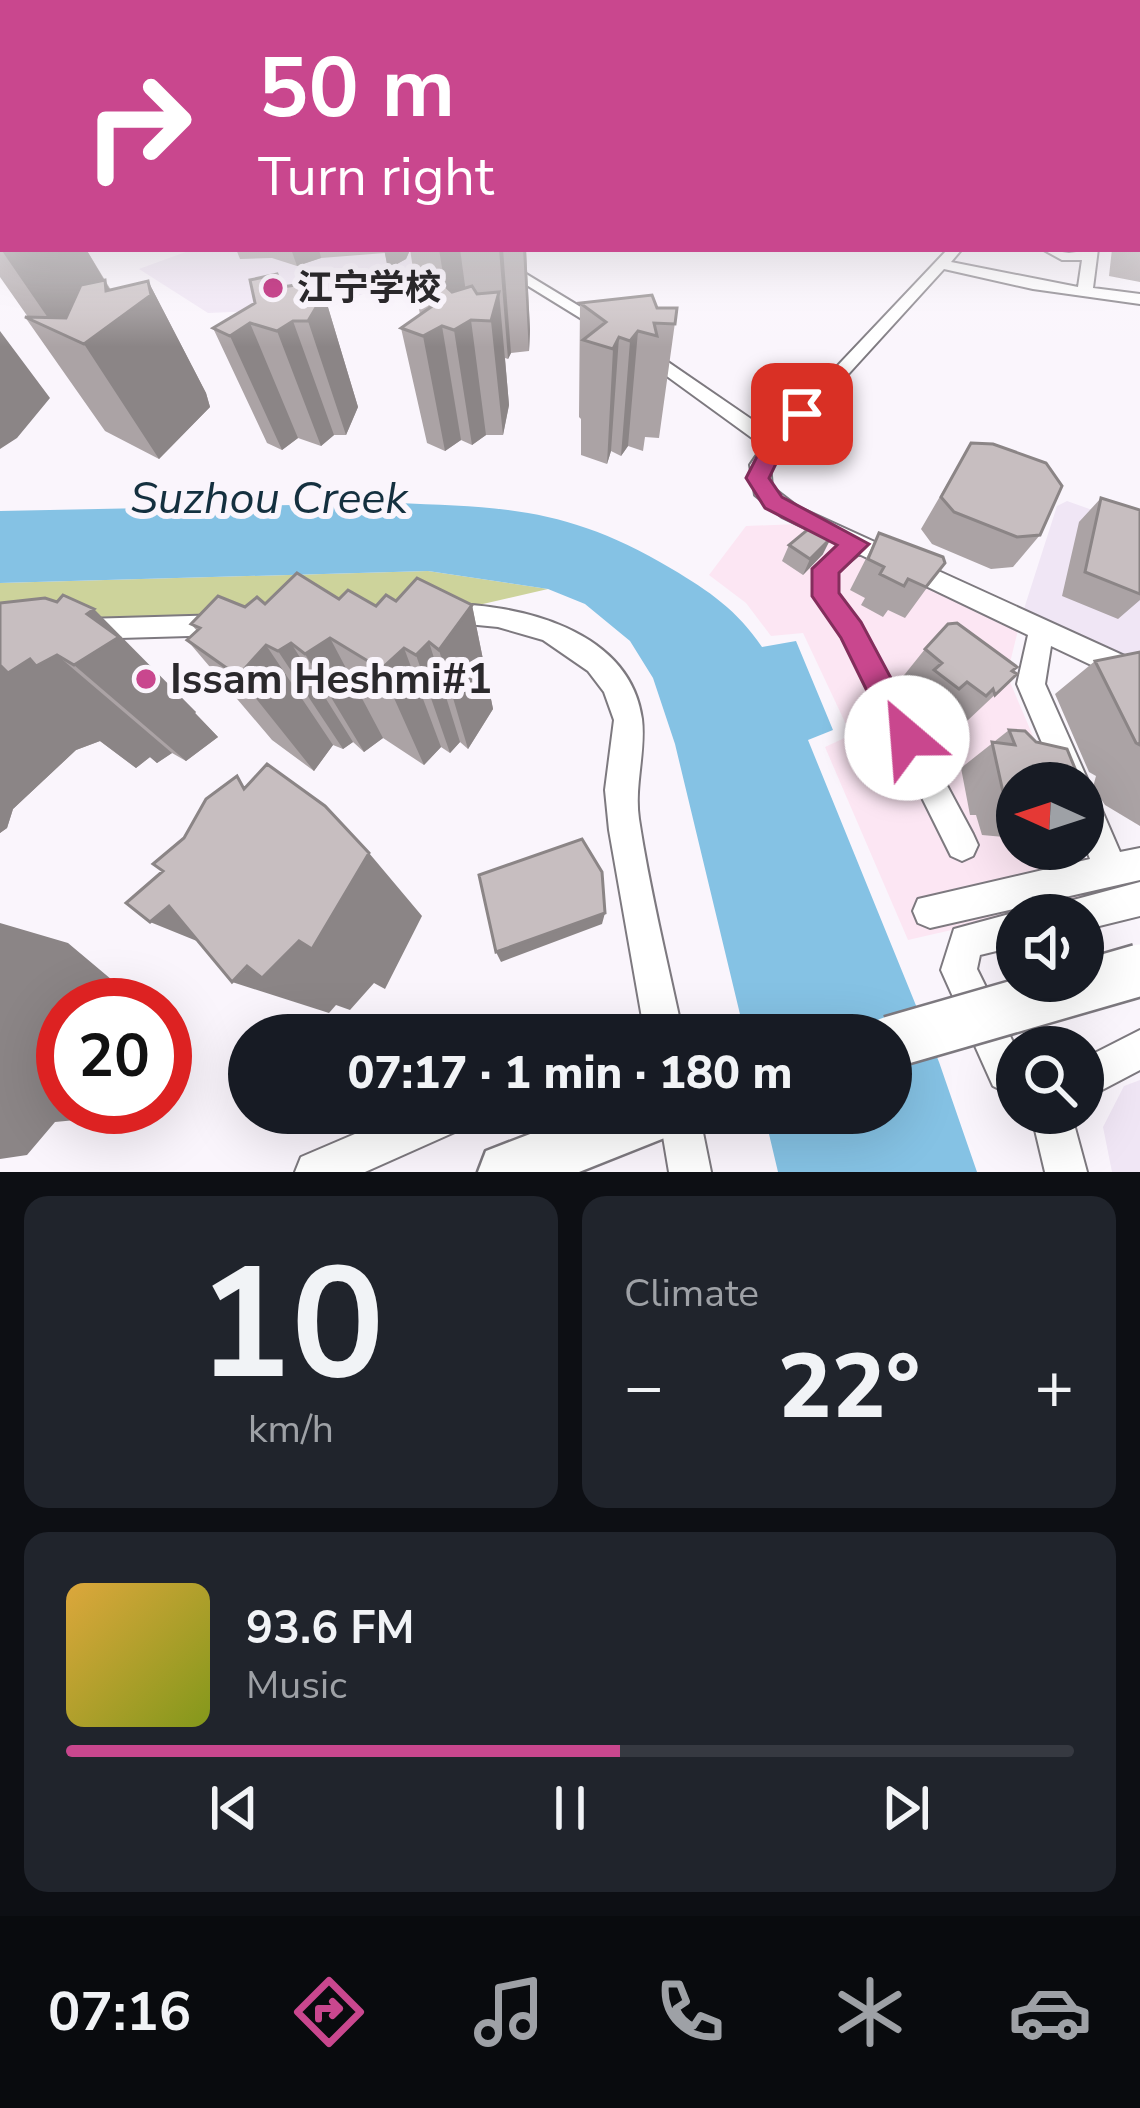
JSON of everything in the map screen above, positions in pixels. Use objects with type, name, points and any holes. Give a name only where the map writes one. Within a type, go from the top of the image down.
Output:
[{"type":"main road","points":[[912,1036],[1140,970]]},
{"type":"main road","points":[[507,1172],[604,1134]]},
{"type":"street","points":[[480,252],[586,314],[774,444]]},
{"type":"street","points":[[953,252],[774,444],[760,465],[762,490],[790,512],[1140,676]]},
{"type":"street","points":[[1055,252],[1067,257],[1091,253],[1084,292]]},
{"type":"street","points":[[943,264],[1140,299]]},
{"type":"street","points":[[856,544],[825,569],[826,596],[851,630],[962,845]]},
{"type":"street","points":[[410,616],[485,613],[514,617],[550,631],[604,673],[626,710],[621,801],[653,1014]]},
{"type":"street","points":[[47,630],[257,624]]},
{"type":"street","points":[[1041,631],[1031,684],[1065,762]]},
{"type":"street","points":[[930,911],[1126,867],[1104,834]]},
{"type":"street","points":[[1104,908],[1140,899]]},
{"type":"street","points":[[996,933],[966,940],[959,970],[996,1049]]},
{"type":"street","points":[[1104,1069],[1140,1049]]},
{"type":"street","points":[[316,1172],[404,1134]]},
{"type":"street","points":[[683,1134],[690,1172]]},
{"type":"street","points":[[1057,1134],[1066,1172]]},
{"type":"shaded area","name":"江宁学校","points":[[186,252],[463,254],[328,308],[208,313],[139,269]]},
{"type":"shaded area","points":[[1067,501],[1140,527],[1140,664],[1023,612],[1057,506]]},
{"type":"shaded area","points":[[798,524],[1018,630],[1007,675],[1044,762],[996,762],[996,870],[1089,870],[1099,894],[996,894],[996,920],[908,940],[825,747],[851,735],[803,633],[771,636],[746,603],[709,575],[746,526]]},
{"type":"shaded area","points":[[1140,1080],[1140,1172],[1112,1172],[1104,1132],[1124,1086]]},
{"type":"green space","points":[[428,571],[548,589],[448,612],[0,624],[0,583]]},
{"type":"water","points":[[394,503],[538,515],[602,534],[672,569],[732,612],[762,647],[796,641],[833,730],[808,740],[939,1062],[977,1172],[778,1172],[769,1134],[912,1134],[912,1014],[740,1014],[675,744],[653,678],[630,641],[585,604],[548,589],[428,571],[0,583],[0,511]]},
{"type":"building","points":[[277,274],[282,287],[309,283],[312,293],[324,294],[308,321],[293,321],[277,331],[250,323],[230,336],[213,328],[255,303],[250,280]]},
{"type":"building","points":[[105,280],[106,291],[148,281],[151,295],[84,344],[25,317],[66,318],[81,285]]},
{"type":"building","points":[[441,282],[452,292],[472,286],[477,294],[499,292],[491,321],[471,320],[454,330],[442,326],[423,336],[401,328],[431,307],[415,289]]},
{"type":"building","points":[[652,295],[657,308],[677,308],[675,324],[654,323],[657,336],[638,331],[630,341],[619,337],[613,349],[583,340],[606,322],[580,303]]},
{"type":"building","points":[[971,443],[993,444],[1046,463],[1062,486],[1040,535],[1017,537],[954,512],[941,497]]},
{"type":"building","points":[[1101,498],[1140,510],[1140,594],[1085,572]]},
{"type":"building","points":[[812,526],[831,538],[810,559],[789,545]]},
{"type":"building","points":[[879,533],[943,557],[945,563],[926,587],[908,579],[904,586],[880,574],[884,567],[868,559]]},
{"type":"building","points":[[297,573],[339,599],[348,590],[376,606],[386,595],[396,601],[417,578],[472,605],[439,650],[429,642],[416,655],[404,648],[381,669],[330,638],[305,654],[291,643],[278,651],[266,645],[238,676],[187,640],[200,628],[191,624],[218,596],[245,607],[257,597],[265,604]]},
{"type":"building","points":[[63,595],[94,609],[87,614],[119,637],[74,665],[57,655],[36,666],[30,659],[8,673],[0,665],[0,603],[45,598],[57,602]]},
{"type":"building","points":[[957,623],[1017,667],[1012,671],[1017,674],[995,695],[993,689],[986,696],[967,682],[959,689],[934,670],[942,663],[925,649],[948,624]]},
{"type":"building","points":[[1140,652],[1140,745],[1095,661]]},
{"type":"building","points":[[1009,730],[1025,731],[1036,742],[1067,749],[1072,762],[996,762],[992,742],[1015,745]]},
{"type":"building","points":[[267,764],[325,806],[369,853],[312,949],[299,941],[262,978],[247,966],[232,982],[169,906],[150,922],[126,903],[163,871],[153,864],[184,838],[206,799],[237,776],[244,789]]},
{"type":"building","points":[[582,839],[602,872],[605,913],[496,952],[479,875]]},
{"type":"place","name":"江宁学校","points":[[273,288]]},
{"type":"place","name":"Issam Heshmi#1","points":[[146,679]]},
{"type":"route","points":[[802,414],[774,444],[760,465],[758,478],[774,502],[856,544],[825,569],[821,578],[826,596],[851,630],[907,738]]},
{"type":"water label","name":"Suzhou Creek","points":[[269,498]]}]
